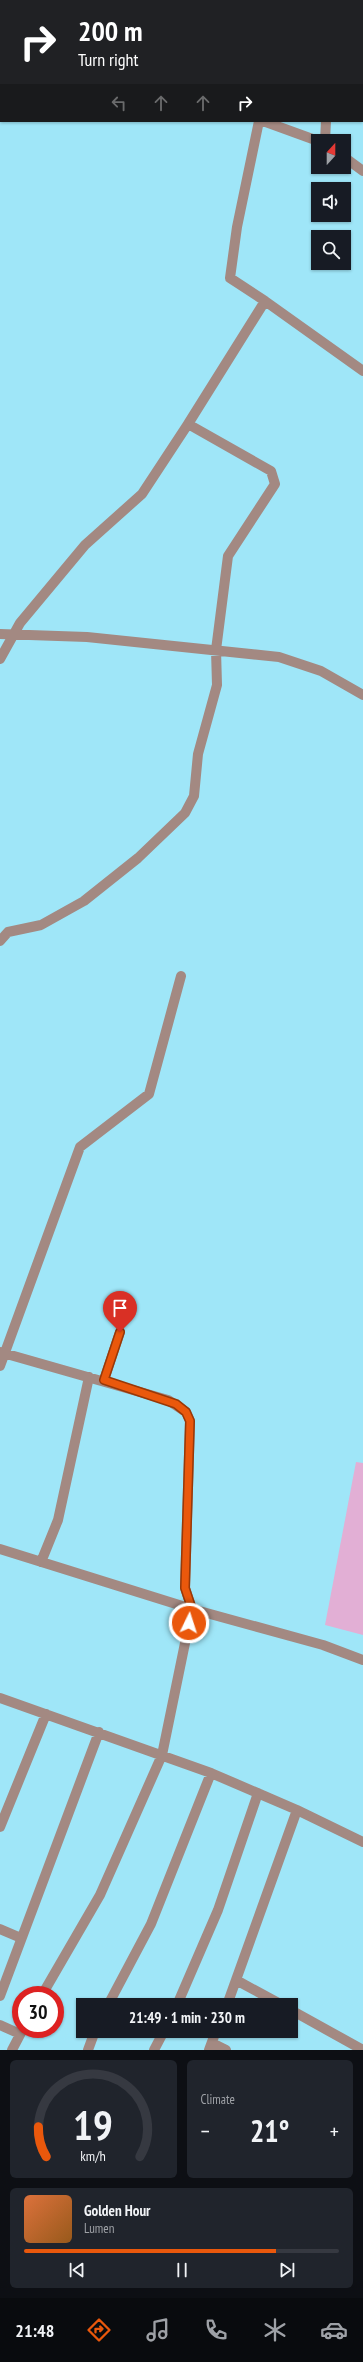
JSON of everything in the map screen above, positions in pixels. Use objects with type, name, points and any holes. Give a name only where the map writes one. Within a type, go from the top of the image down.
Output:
[{"type":"street","points":[[259,122],[237,227],[230,278],[265,301],[363,371]]},
{"type":"street","points":[[266,122],[311,138]]},
{"type":"street","points":[[325,134],[326,122]]},
{"type":"street","points":[[351,162],[363,171]]},
{"type":"street","points":[[0,659],[14,634],[85,544],[142,494],[265,301]]},
{"type":"street","points":[[0,941],[8,932],[42,925],[84,901],[138,858],[185,813],[194,796],[198,754],[217,685],[216,650],[228,556],[276,484],[271,471],[188,424]]},
{"type":"street","points":[[0,634],[87,637],[279,657],[321,671],[363,695]]},
{"type":"street","points":[[0,1366],[3,1352],[80,1147],[149,1094],[181,976]]},
{"type":"street","points":[[104,1380],[120,1332]]},
{"type":"street","points":[[3,1352],[104,1380],[176,1404],[186,1412],[190,1421],[185,1588],[192,1609],[162,1755],[100,1895],[47,1986]]},
{"type":"street","points":[[40,1562],[58,1520],[89,1377]]},
{"type":"street","points":[[0,1550],[192,1609],[323,1645],[363,1660]]},
{"type":"street","points":[[0,1698],[211,1773],[297,1810],[363,1842]]},
{"type":"street","points":[[0,1827],[46,1714]]},
{"type":"street","points":[[0,1996],[99,1732]]},
{"type":"street","points":[[112,1998],[151,1924],[211,1773]]},
{"type":"street","points":[[180,1998],[218,1910],[258,1793]]},
{"type":"street","points":[[230,1998],[297,1810]]},
{"type":"street","points":[[0,1929],[21,1938]]},
{"type":"street","points":[[236,1980],[269,1998]]},
{"type":"street","points":[[298,2014],[363,2050]]},
{"type":"street","points":[[0,2026],[12,2029]]},
{"type":"street","points":[[12,2050],[18,2038]]},
{"type":"street","points":[[88,2050],[92,2038]]},
{"type":"street","points":[[154,2050],[160,2038]]},
{"type":"street","points":[[210,2047],[226,2050]]},
{"type":"shaded area","points":[[356,1462],[363,1463],[363,1635],[325,1625]]},
{"type":"route","points":[[120,1332],[113,1349],[104,1380],[168,1400],[186,1412],[190,1421],[185,1588],[192,1609],[189,1623]]}]
